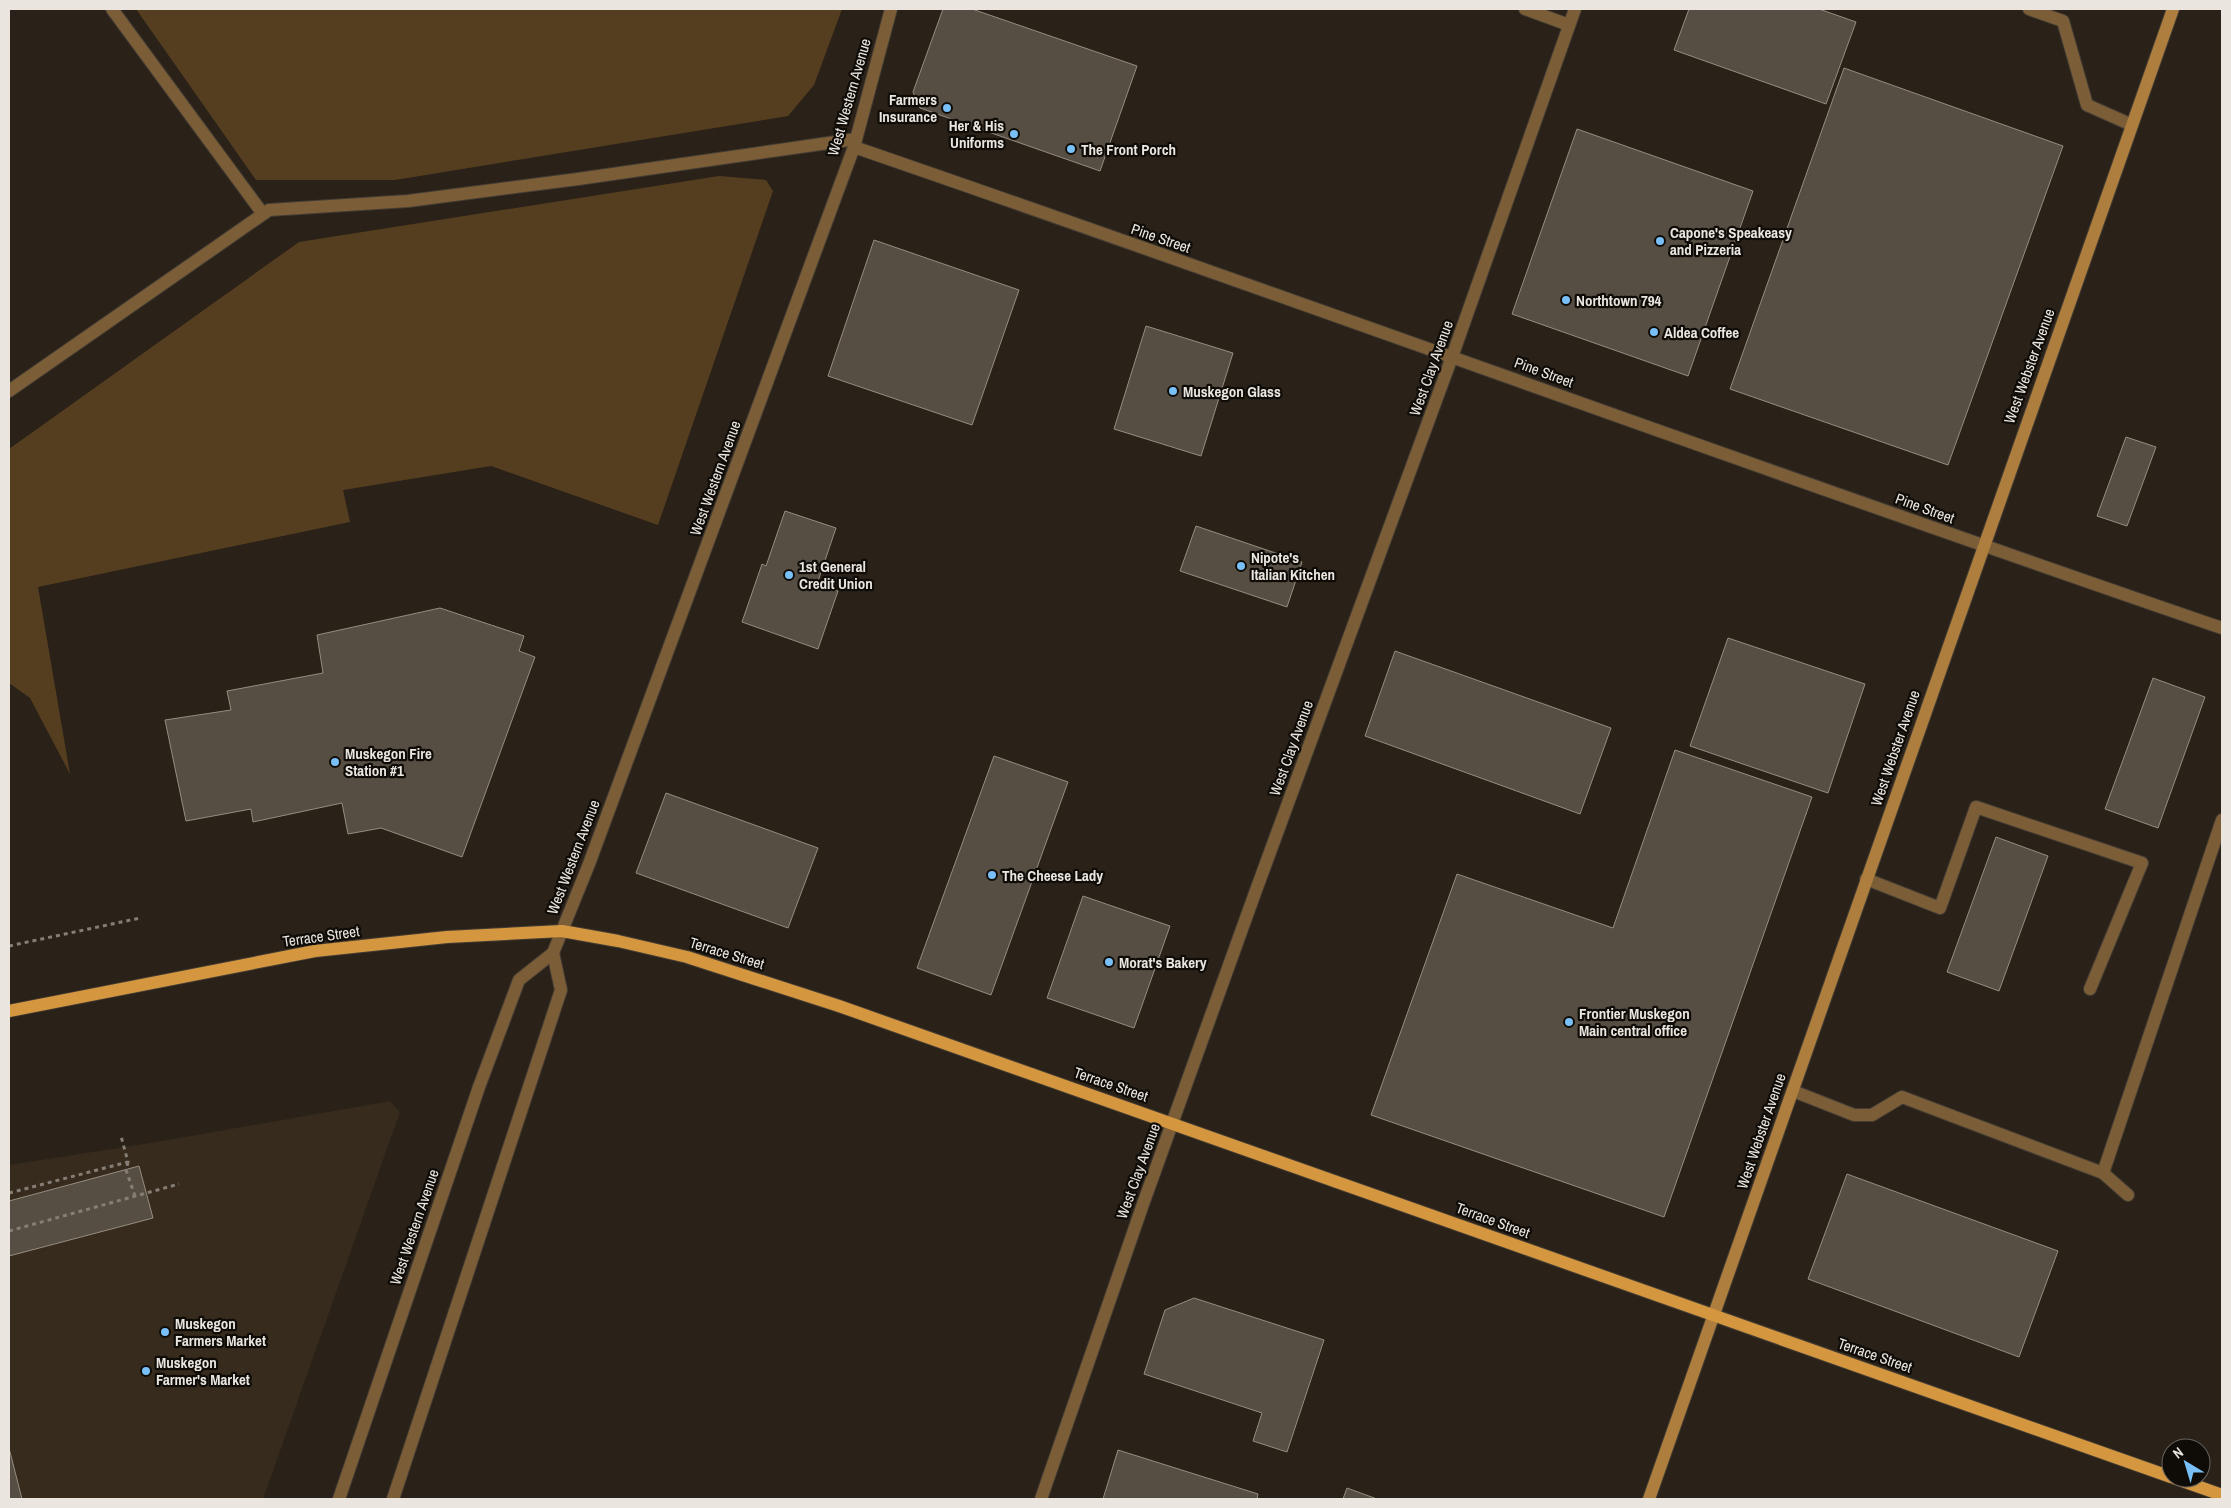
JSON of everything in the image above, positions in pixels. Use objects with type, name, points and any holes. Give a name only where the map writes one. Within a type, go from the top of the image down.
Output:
[{"type":"main road","name":"West Webster Avenue","points":[[1649,1499],[2172,9]]},
{"type":"main road","name":"Terrace Street","points":[[9,1011],[315,951],[447,937],[562,931],[618,940],[687,957],[780,986],[969,1051],[2161,1474]]},
{"type":"main road","name":"Terrace Street","points":[[2201,1488],[2222,1495]]},
{"type":"street","points":[[112,9],[263,214]]},
{"type":"street","name":"West Western Avenue","points":[[339,1499],[479,1087],[519,980],[553,953],[589,864],[855,143],[890,9]]},
{"type":"street","points":[[1525,9],[1570,25]]},
{"type":"street","name":"West Clay Avenue","points":[[1041,1499],[1254,893],[1452,357],[1575,9]]},
{"type":"street","points":[[2029,9],[2063,21],[2086,104],[2132,125]]},
{"type":"street","points":[[9,391],[269,210],[408,200],[855,143]]},
{"type":"street","name":"Pine Street","points":[[855,143],[1982,546],[2222,628]]},
{"type":"street","points":[[1866,879],[1940,908],[1976,807],[2142,863],[2090,989]]},
{"type":"street","points":[[2103,1173],[2222,820]]},
{"type":"street","points":[[392,1499],[561,990],[553,953]]},
{"type":"street","points":[[1793,1091],[1854,1115],[1872,1115],[1902,1097],[2103,1173],[2128,1195]]},
{"type":"path","points":[[9,946],[140,918]]},
{"type":"path","points":[[121,1136],[128,1162],[126,1170],[135,1196]]},
{"type":"path","points":[[9,1193],[128,1162]]},
{"type":"path","points":[[9,1230],[179,1184]]},
{"type":"shaded area","points":[[136,9],[842,9],[814,85],[788,116],[395,180],[256,180]]},
{"type":"shaded area","points":[[719,176],[766,180],[773,191],[658,525],[491,466],[343,490],[350,522],[38,587],[70,774],[30,698],[9,683],[9,449],[299,242]]},
{"type":"shaded area","name":"Muskegon Farmers Market","points":[[390,1101],[400,1112],[263,1499],[9,1499],[9,1165],[157,1142]]},
{"type":"building","points":[[943,9],[972,9],[1137,66],[1100,171],[920,108],[913,92]]},
{"type":"building","points":[[1689,9],[1819,9],[1856,22],[1826,104],[1674,50]]},
{"type":"building","points":[[1844,68],[2063,146],[1948,465],[1730,389]]},
{"type":"building","points":[[1577,129],[1753,191],[1688,376],[1512,314]]},
{"type":"building","points":[[874,240],[1019,290],[972,425],[828,376]]},
{"type":"building","name":"Muskegon Glass","points":[[1146,326],[1233,353],[1201,456],[1114,429]]},
{"type":"building","points":[[2126,437],[2156,447],[2127,526],[2097,516]]},
{"type":"building","name":"1st General Credit Union","points":[[785,511],[836,528],[817,584],[838,591],[818,649],[742,622],[762,564],[766,566]]},
{"type":"building","name":"Nipote's Italian Kitchen","points":[[1196,526],[1302,562],[1287,607],[1180,571]]},
{"type":"building","name":"Muskegon Fire Station #1","points":[[440,608],[524,636],[519,651],[535,657],[462,857],[381,828],[348,834],[342,803],[253,822],[251,809],[186,821],[165,720],[231,710],[227,691],[323,673],[317,635]]},
{"type":"building","points":[[1728,638],[1865,684],[1828,793],[1690,746]]},
{"type":"building","points":[[1395,651],[1611,728],[1580,814],[1365,736]]},
{"type":"building","points":[[2153,678],[2205,697],[2158,828],[2105,809]]},
{"type":"building","name":"Frontier Muskegon Main central office","points":[[1675,750],[1812,797],[1664,1217],[1371,1115],[1457,874],[1613,928]]},
{"type":"building","name":"The Cheese Lady","points":[[994,756],[1068,782],[991,995],[917,968]]},
{"type":"building","points":[[666,793],[818,848],[788,928],[636,873]]},
{"type":"building","points":[[1996,837],[2048,856],[1999,991],[1947,972]]},
{"type":"building","name":"Morat's Bakery","points":[[1083,896],[1170,926],[1134,1028],[1047,998]]},
{"type":"building","points":[[139,1166],[153,1218],[9,1256],[9,1201]]},
{"type":"building","points":[[1847,1174],[2058,1251],[2019,1357],[1808,1279]]},
{"type":"building","points":[[1194,1298],[1324,1340],[1287,1452],[1253,1441],[1262,1413],[1144,1374],[1165,1310]]},
{"type":"building","points":[[9,1448],[22,1499],[9,1499]]},
{"type":"building","points":[[1118,1450],[1258,1494],[1257,1499],[1103,1499]]},
{"type":"building","points":[[1347,1488],[1377,1499],[1343,1499]]},
{"type":"place","name":"Farmers Insurance","points":[[947,108]]},
{"type":"place","name":"Her & His Uniforms","points":[[1014,134]]},
{"type":"place","name":"The Front Porch","points":[[1071,149]]},
{"type":"place","name":"Capone's Speakeasy and Pizzeria","points":[[1660,241]]},
{"type":"place","name":"Northtown 794","points":[[1566,300]]},
{"type":"place","name":"Aldea Coffee","points":[[1654,332]]},
{"type":"place","name":"Muskegon Glass","points":[[1173,391]]},
{"type":"place","name":"Nipote's Italian Kitchen","points":[[1241,566]]},
{"type":"place","name":"1st General Credit Union","points":[[789,575]]},
{"type":"place","name":"Muskegon Fire Station #1","points":[[335,762]]},
{"type":"place","name":"The Cheese Lady","points":[[992,875]]},
{"type":"place","name":"Morat's Bakery","points":[[1109,962]]},
{"type":"place","name":"Frontier Muskegon Main central office","points":[[1569,1022]]},
{"type":"place","name":"Muskegon Farmers Market","points":[[165,1332]]},
{"type":"place","name":"Muskegon Farmer's Market","points":[[146,1371]]}]
